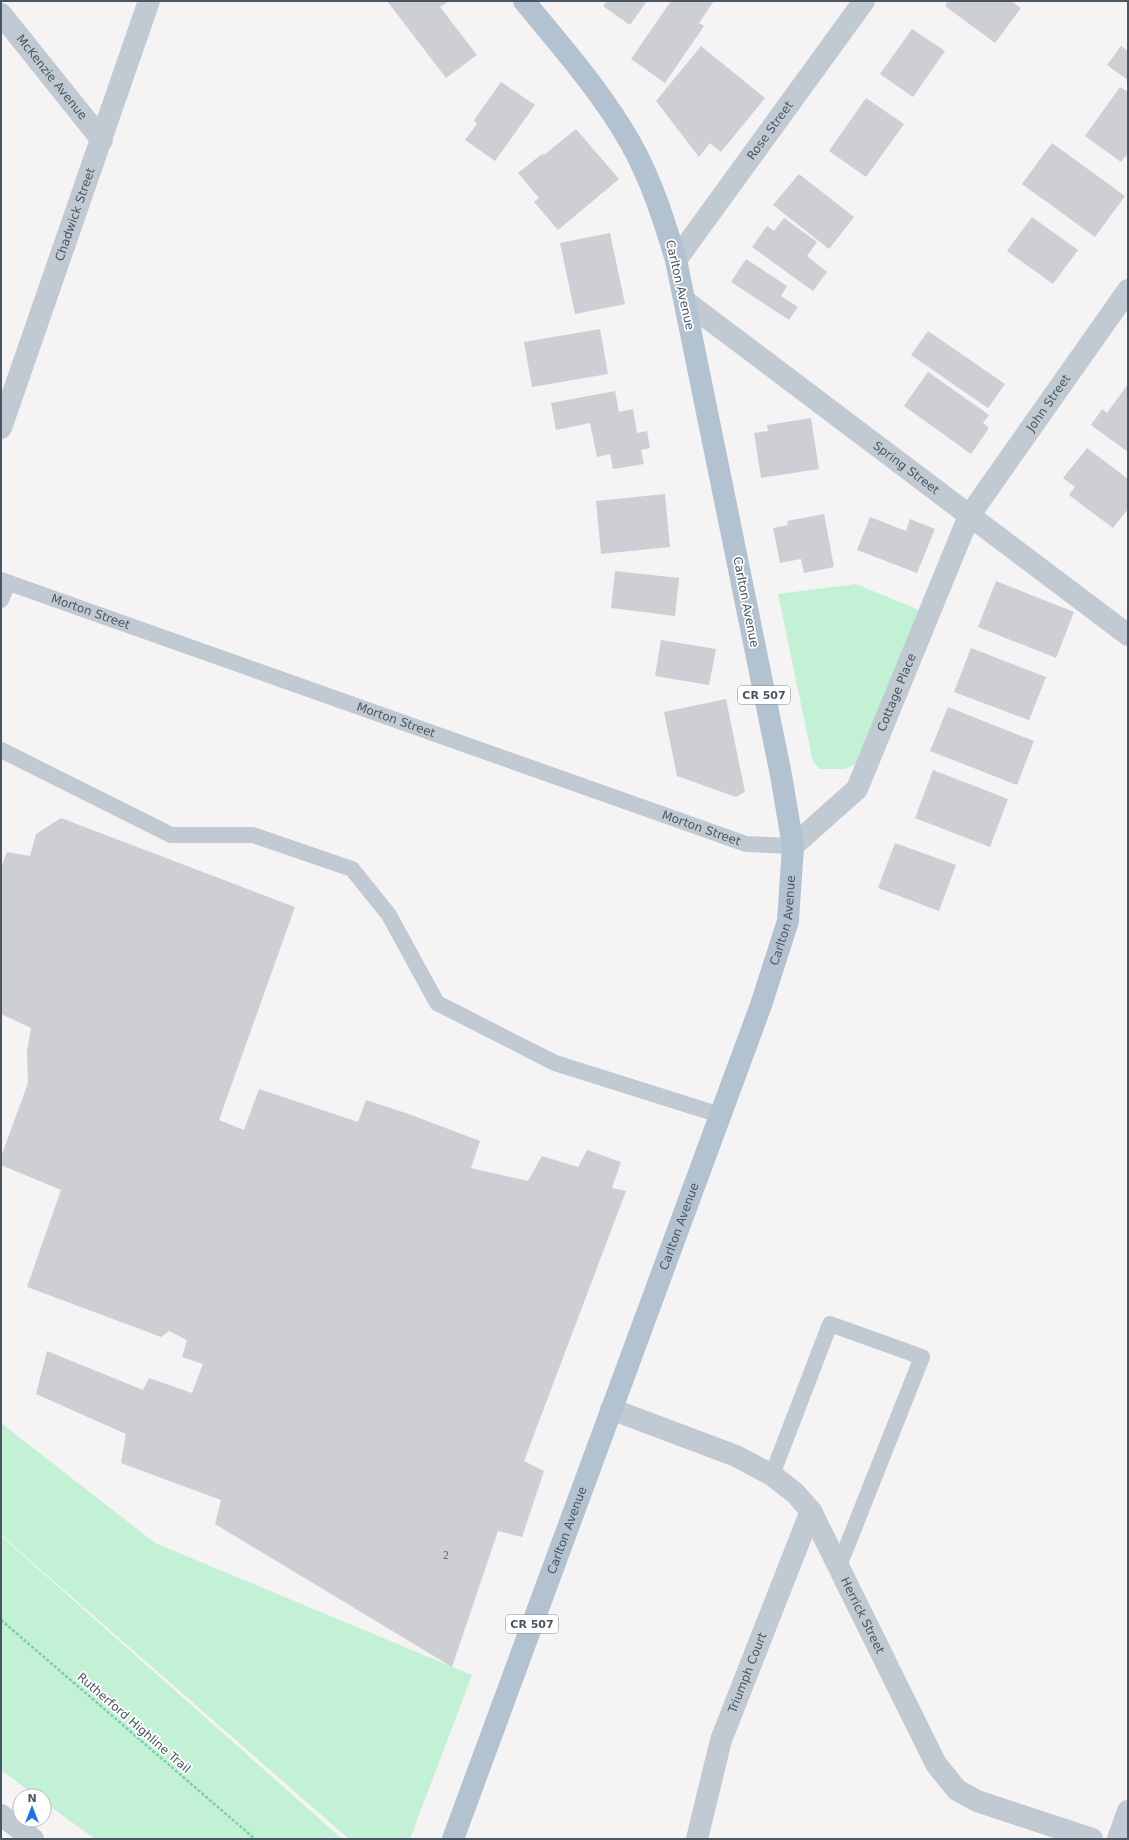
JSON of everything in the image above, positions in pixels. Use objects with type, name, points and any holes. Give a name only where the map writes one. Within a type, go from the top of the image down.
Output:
[{"type":"main road","name":"Carlton Avenue","points":[[453,1839],[761,1005],[788,921],[792,846],[781,775],[676,260],[659,204],[630,142],[596,91],[524,1]]},
{"type":"street","name":"Chadwick Street","points":[[1,428],[149,1]]},
{"type":"street","name":"Rose Street","points":[[676,260],[864,1]]},
{"type":"street","name":"McKenzie Avenue","points":[[1,14],[102,140]]},
{"type":"street","name":"John Street","points":[[969,516],[1128,290]]},
{"type":"street","name":"Spring Street","points":[[684,301],[1128,635]]},
{"type":"street","name":"Cottage Place","points":[[792,846],[857,789],[969,516]]},
{"type":"street","name":"Herrick Street","points":[[611,1409],[736,1456],[772,1475],[795,1493],[811,1510],[936,1764],[957,1790],[977,1801],[1092,1839]]},
{"type":"street","name":"Triumph Court","points":[[697,1839],[721,1740],[811,1510]]},
{"type":"street","points":[[1118,1839],[1128,1811]]},
{"type":"street","points":[[1,1815],[33,1839]]},
{"type":"lane","name":"Morton Street","points":[[5,582],[746,844],[792,846]]},
{"type":"lane","points":[[1,600],[5,582]]},
{"type":"lane","points":[[1,750],[171,835],[253,835],[352,869],[389,915],[437,1004],[555,1062],[720,1115]]},
{"type":"lane","points":[[772,1475],[830,1324],[922,1356],[839,1566]]},
{"type":"path","name":"Rutherford Highline Trail","points":[[1,1620],[255,1839]]},
{"type":"green space","points":[[856,584],[922,611],[858,763],[845,769],[820,769],[813,762],[778,594]]},
{"type":"green space","points":[[1,1423],[155,1543],[472,1675],[410,1839],[349,1839],[1,1535]]},
{"type":"green space","points":[[1,1536],[342,1839],[95,1839],[52,1808],[52,1788],[25,1788],[1,1770]]},
{"type":"building","points":[[387,1],[449,1],[440,7],[477,55],[446,78]]},
{"type":"building","points":[[607,1],[647,1],[630,25],[603,6]]},
{"type":"building","points":[[671,1],[714,1],[699,23],[704,26],[665,83],[631,59]]},
{"type":"building","points":[[948,1],[1011,1],[1021,8],[995,43],[945,6]]},
{"type":"building","points":[[912,29],[945,51],[913,97],[880,74]]},
{"type":"building","points":[[701,46],[765,98],[721,152],[710,143],[699,157],[656,101]]},
{"type":"building","points":[[1121,46],[1128,51],[1128,80],[1107,65]]},
{"type":"building","points":[[501,82],[535,105],[495,161],[465,140],[477,124],[474,120]]},
{"type":"building","points":[[1120,87],[1128,92],[1128,153],[1121,162],[1085,136]]},
{"type":"building","points":[[866,98],[904,124],[866,177],[829,151]]},
{"type":"building","points":[[576,129],[619,179],[558,230],[534,202],[539,198],[518,173],[542,154],[544,155]]},
{"type":"building","points":[[1052,143],[1125,196],[1095,237],[1022,184]]},
{"type":"building","points":[[799,174],[854,217],[829,249],[773,205]]},
{"type":"building","points":[[1032,217],[1078,250],[1053,284],[1007,251]]},
{"type":"building","points":[[784,218],[817,242],[807,256],[827,272],[813,291],[752,247],[767,226],[774,231]]},
{"type":"building","points":[[610,233],[625,304],[575,314],[560,243]]},
{"type":"building","points":[[746,259],[787,286],[781,296],[798,307],[789,320],[731,282]]},
{"type":"building","points":[[600,329],[608,374],[532,387],[524,342]]},
{"type":"building","points":[[928,331],[1005,384],[988,408],[911,355]]},
{"type":"building","points":[[928,372],[989,415],[983,423],[989,428],[971,454],[904,406]]},
{"type":"building","points":[[1128,384],[1128,452],[1091,425],[1102,409],[1107,413]]},
{"type":"building","points":[[615,391],[619,412],[633,409],[637,433],[647,431],[650,448],[641,450],[644,464],[613,469],[610,454],[597,457],[590,423],[556,430],[551,403]]},
{"type":"building","points":[[811,418],[819,469],[761,478],[754,433],[768,431],[767,425]]},
{"type":"building","points":[[1087,448],[1128,479],[1128,509],[1113,528],[1069,495],[1075,487],[1063,478]]},
{"type":"building","points":[[665,494],[670,547],[601,554],[596,501]]},
{"type":"building","points":[[824,514],[834,567],[804,573],[801,559],[780,563],[773,528],[788,525],[787,521]]},
{"type":"building","points":[[870,517],[906,531],[910,519],[935,529],[917,573],[857,550]]},
{"type":"building","points":[[615,571],[679,578],[675,616],[611,608]]},
{"type":"building","points":[[996,581],[1074,612],[1056,658],[978,627]]},
{"type":"building","points":[[661,640],[716,649],[709,685],[655,676]]},
{"type":"building","points":[[971,648],[1046,677],[1029,720],[954,692]]},
{"type":"building","points":[[726,699],[745,792],[736,797],[677,776],[664,712]]},
{"type":"building","points":[[948,707],[1034,741],[1017,785],[930,751]]},
{"type":"building","points":[[933,770],[1008,799],[990,847],[915,818]]},
{"type":"building","points":[[61,818],[295,907],[219,1120],[244,1130],[259,1089],[358,1122],[366,1100],[406,1113],[480,1141],[471,1168],[528,1181],[542,1156],[578,1167],[587,1150],[621,1162],[612,1188],[626,1191],[524,1461],[544,1471],[522,1537],[498,1531],[452,1667],[215,1524],[221,1500],[121,1463],[126,1434],[36,1394],[47,1351],[143,1390],[149,1378],[192,1393],[203,1364],[182,1357],[187,1340],[169,1331],[161,1337],[27,1287],[61,1190],[1,1165],[1,1157],[28,1083],[27,1051],[31,1028],[1,1014],[1,867],[7,852],[30,856],[36,834]]},
{"type":"building","points":[[895,843],[956,865],[939,911],[878,888]]}]
